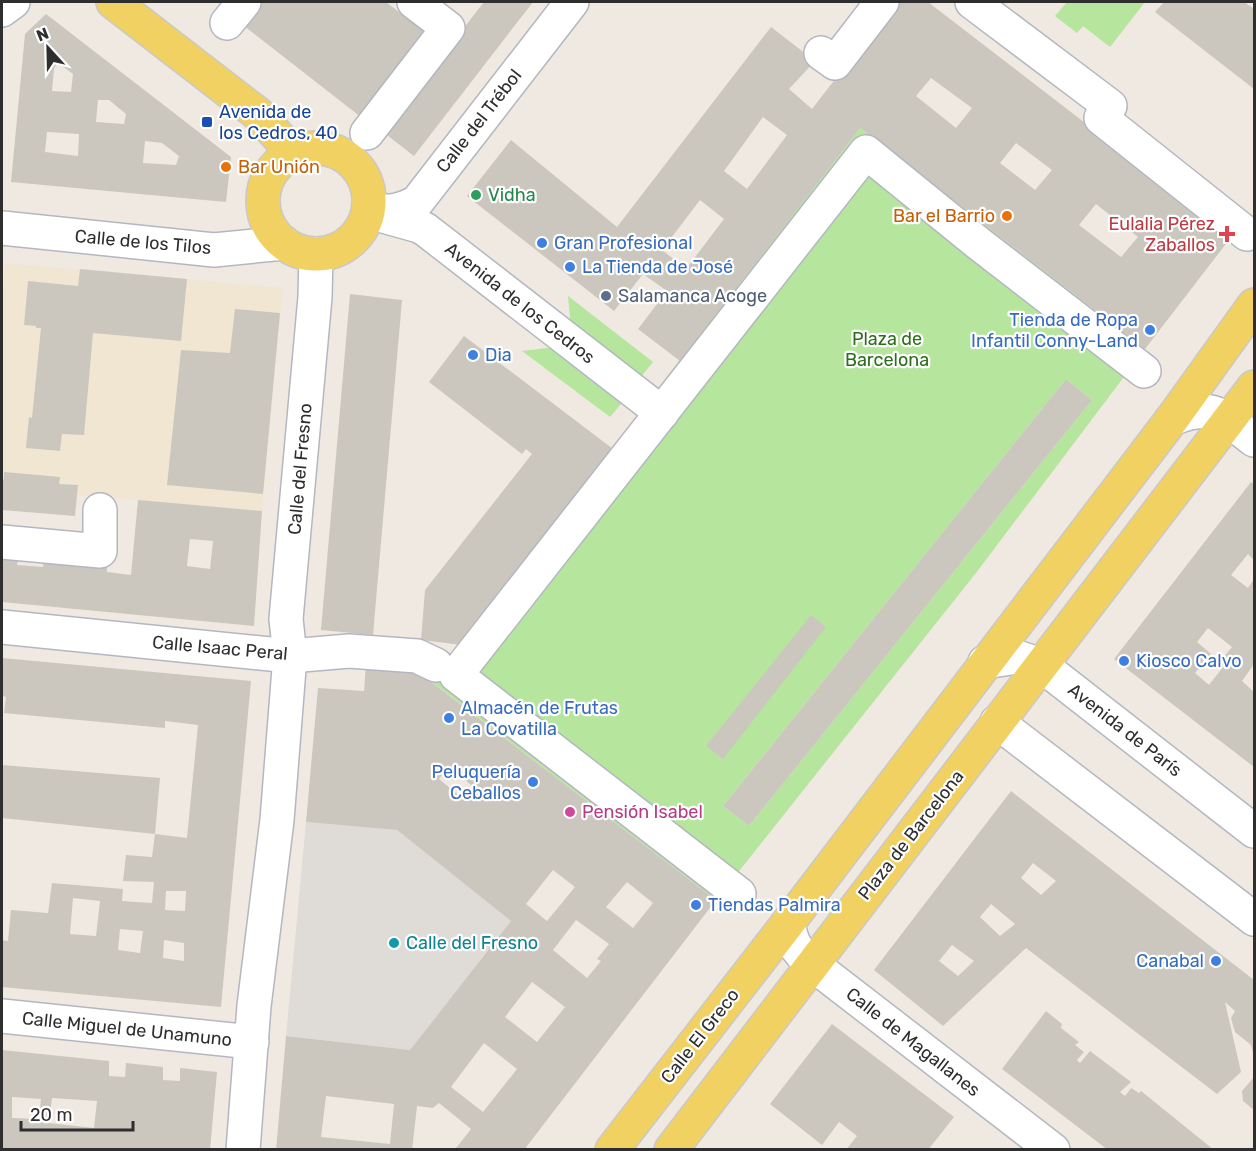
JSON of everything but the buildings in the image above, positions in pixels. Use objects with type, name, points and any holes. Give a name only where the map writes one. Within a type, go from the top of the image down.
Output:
[{"type":"main road","points":[[119,3],[258,114],[293,153]]},
{"type":"main road","points":[[311,148],[330,149],[346,157],[359,168],[367,184],[369,210],[366,222],[350,242],[330,252],[316,254],[299,252],[284,243],[271,230],[264,214],[263,195],[268,178],[278,164],[293,153],[311,148]]},
{"type":"main road","points":[[788,923],[1172,419],[1254,305]]},
{"type":"main road","name":"Plaza de Barcelona","points":[[812,964],[1254,387]]},
{"type":"main road","name":"Calle El Greco","points":[[612,1149],[788,923]]},
{"type":"main road","points":[[671,1149],[812,964]]},
{"type":"street","points":[[2,10],[13,2]]},
{"type":"street","name":"Calle del Trébol","points":[[369,210],[388,212],[403,209],[417,202],[572,2]]},
{"type":"street","points":[[821,53],[835,63],[882,2]]},
{"type":"street","points":[[972,2],[1110,106],[1101,118],[1247,234]]},
{"type":"street","points":[[367,133],[448,28],[423,4]]},
{"type":"street","points":[[739,894],[456,675],[866,152],[978,243],[1144,372]]},
{"type":"street","name":"Avenida de los Cedros","points":[[369,210],[419,226],[662,413]]},
{"type":"street","name":"Calle de los Tilos","points":[[2,228],[214,250],[284,243]]},
{"type":"street","name":"Calle del Fresno","points":[[243,1149],[254,1006],[277,820],[290,656],[286,620],[315,297],[316,254]]},
{"type":"street","points":[[1172,419],[1202,410],[1213,411],[1254,440]]},
{"type":"street","points":[[2,542],[100,551],[100,510]]},
{"type":"street","name":"Calle Isaac Peral","points":[[2,627],[290,656],[350,651],[417,656],[436,665]]},
{"type":"street","name":"Avenida de París","points":[[986,662],[1017,657],[1041,664],[1254,831]]},
{"type":"street","points":[[997,722],[1254,919]]},
{"type":"street","name":"Calle de Magallanes","points":[[788,923],[790,937],[796,950],[812,964],[1053,1149]]},
{"type":"street","name":"Calle Miguel de Unamuno","points":[[2,1016],[252,1042]]},
{"type":"shaded area","points":[[5,263],[283,288],[262,511],[77,495],[78,486],[2,479],[2,298]]},
{"type":"shaded area","name":"Calle del Fresno","points":[[306,822],[397,830],[511,921],[410,1050],[286,1036]]},
{"type":"green space","points":[[1067,2],[1145,2],[1110,47],[1083,26],[1077,33],[1055,16]]},
{"type":"green space","name":"Plaza de Barcelona","points":[[860,128],[1145,349],[976,573],[716,900],[433,683],[740,281]],"holes":[[[1066,379],[1092,400],[749,826],[723,806]]]},
{"type":"green space","points":[[568,296],[653,362],[640,378],[571,328]]},
{"type":"green space","points":[[556,347],[625,399],[610,417],[522,351]]},
{"type":"place","name":"Avenida de los Cedros, 40","points":[[207,122]]},
{"type":"place","name":"Bar Unión","points":[[226,167]]},
{"type":"place","name":"Vidha","points":[[476,195]]},
{"type":"place","name":"Bar el Barrio","points":[[1007,216]]},
{"type":"place","name":"Eulalia Pérez Zaballos","points":[[1227,234]]},
{"type":"place","name":"Gran Profesional","points":[[542,243]]},
{"type":"place","name":"La Tienda de José","points":[[570,267]]},
{"type":"place","name":"Salamanca Acoge","points":[[606,296]]},
{"type":"place","name":"Tienda de Ropa Infantil Conny-Land","points":[[1150,330]]},
{"type":"place","name":"Dia","points":[[473,355]]},
{"type":"place","name":"Kiosco Calvo","points":[[1124,661]]},
{"type":"place","name":"Almacén de Frutas La Covatilla","points":[[449,718]]},
{"type":"place","name":"Peluquería Ceballos","points":[[533,782]]},
{"type":"place","name":"Pensión Isabel","points":[[570,812]]},
{"type":"place","name":"Tiendas Palmira","points":[[696,905]]},
{"type":"place","name":"Calle del Fresno","points":[[394,943]]},
{"type":"place","name":"Canabal","points":[[1216,961]]}]
